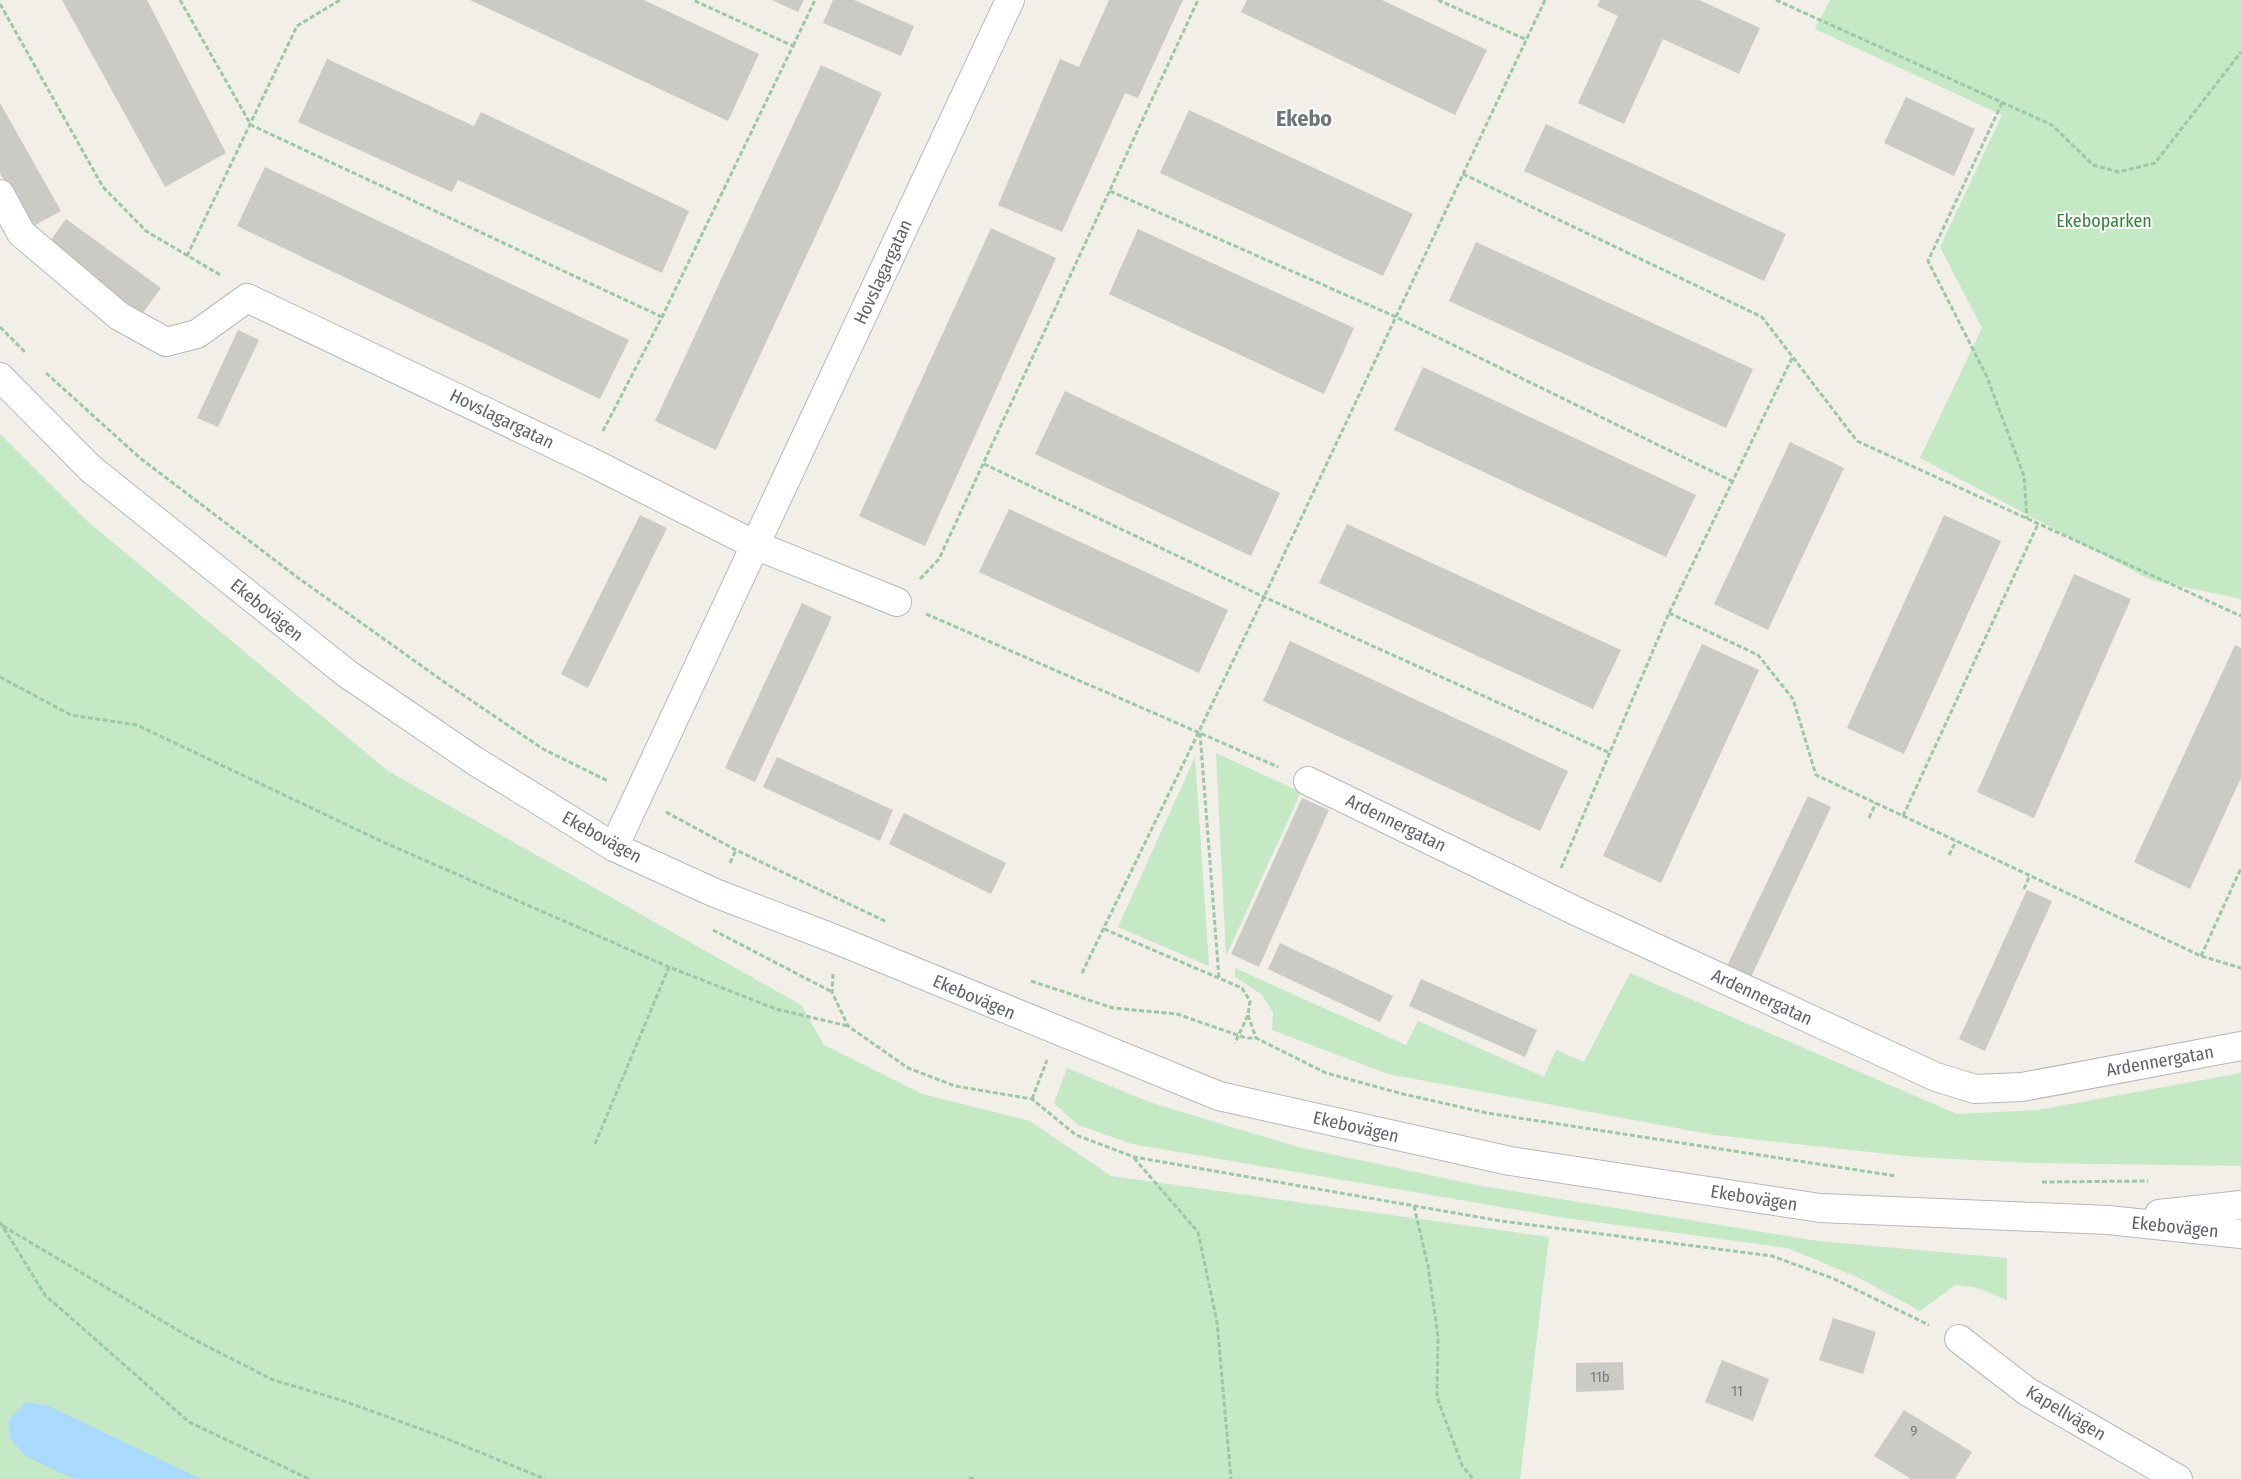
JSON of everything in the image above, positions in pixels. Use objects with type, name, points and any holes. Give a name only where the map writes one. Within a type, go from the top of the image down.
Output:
[{"type":"street","name":"Hovslagargatan","points":[[614,847],[1010,0]]},
{"type":"street","points":[[0,194],[21,233],[119,316],[166,342],[197,334],[247,298]]},
{"type":"street","name":"Hovslagargatan","points":[[247,298],[589,461],[755,545],[897,602]]},
{"type":"street","name":"Ekebovägen","points":[[0,377],[91,469],[346,673],[475,761],[614,847],[715,893],[835,939],[1219,1096],[1510,1161],[1820,1208],[2108,1220],[2241,1234]]},
{"type":"street","name":"Ardennergatan","points":[[1308,781],[1548,897],[1936,1077],[1975,1089],[2022,1087],[2241,1046]]},
{"type":"street","name":"Ekebovägen","points":[[2108,1220],[2241,1206]]},
{"type":"street","name":"Kapellvägen","points":[[1959,1339],[2028,1392],[2178,1479]]},
{"type":"path","points":[[180,0],[251,125],[662,317]]},
{"type":"path","points":[[187,256],[297,26],[340,0]]},
{"type":"path","points":[[693,0],[793,46]]},
{"type":"path","points":[[589,461],[662,317],[815,0]]},
{"type":"path","points":[[1198,0],[940,559],[897,602],[1200,732],[1308,781]]},
{"type":"path","points":[[1438,0],[1526,40]]},
{"type":"path","points":[[1082,973],[1200,732],[1545,0]]},
{"type":"path","points":[[1776,0],[2052,125],[2093,165],[2119,172],[2155,163],[2241,52]]},
{"type":"path","points":[[0,4],[103,187],[146,231],[232,282],[247,298]]},
{"type":"path","points":[[2002,103],[1928,261],[1986,376],[2024,476],[2027,519]]},
{"type":"path","points":[[1464,174],[1762,317],[1857,442],[2241,616]]},
{"type":"path","points":[[1110,191],[1396,317],[1732,481]]},
{"type":"path","points":[[0,327],[32,359]]},
{"type":"path","points":[[1548,897],[1669,613],[1793,356]]},
{"type":"path","points":[[44,372],[140,458],[320,594],[543,749],[637,796],[736,850],[893,925]]},
{"type":"path","points":[[984,464],[1264,597],[1610,753]]},
{"type":"path","points":[[1903,816],[2038,524]]},
{"type":"path","points":[[1669,613],[1758,655],[1793,698],[1816,775],[2201,956],[2241,968]]},
{"type":"path","points":[[0,677],[71,715],[136,725],[383,842],[669,967],[776,1009],[848,1026],[908,1068],[955,1086],[1032,1099],[1076,1135],[1134,1157],[1501,1221],[1772,1256],[1832,1278],[1959,1339]]},
{"type":"path","points":[[1200,732],[1218,978]]},
{"type":"path","points":[[1869,818],[1876,803]]},
{"type":"path","points":[[1949,855],[1956,840]]},
{"type":"path","points":[[2201,956],[2241,868]]},
{"type":"path","points":[[2024,889],[2030,875]]},
{"type":"path","points":[[1104,929],[1242,988],[1250,1001],[1248,1015],[1235,1043]]},
{"type":"path","points":[[595,1144],[669,967]]},
{"type":"path","points":[[833,969],[832,992],[848,1026]]},
{"type":"path","points":[[1028,980],[1113,1008],[1177,1014],[1238,1035],[1256,1038],[1326,1073],[1403,1094],[1487,1113],[1904,1177]]},
{"type":"path","points":[[1248,1015],[1256,1038]]},
{"type":"path","points":[[1032,1099],[1048,1058]]},
{"type":"path","points":[[1134,1157],[1198,1232],[1217,1322],[1231,1479]]},
{"type":"path","points":[[2040,1182],[2154,1181]]},
{"type":"path","points":[[1414,1206],[1428,1266],[1438,1337],[1437,1397],[1462,1465],[1473,1479]]},
{"type":"path","points":[[0,1222],[45,1295],[189,1422],[309,1479]]},
{"type":"path","points":[[3,1226],[191,1338],[273,1380],[341,1400],[431,1432],[545,1479]]},
{"type":"path","points":[[969,1478],[974,1479]]},
{"type":"green space","name":"Ekeboparken","points":[[1830,0],[2241,0],[2241,599],[2151,580],[1920,458],[1982,328],[1940,247],[2002,115],[1815,29]]},
{"type":"green space","points":[[0,434],[86,520],[388,771],[801,1005],[824,1045],[922,1094],[1030,1121],[1111,1176],[1549,1237],[1520,1479],[0,1479]]},
{"type":"green space","points":[[1216,753],[1301,792],[1226,956]]},
{"type":"green space","points":[[1195,757],[1209,966],[1118,927]]},
{"type":"green space","points":[[1235,968],[1406,1045],[1418,1021],[1544,1077],[1556,1050],[1584,1062],[1630,973],[1957,1114],[2038,1110],[2241,1073],[2241,1166],[2032,1163],[1916,1157],[1714,1135],[1388,1074],[1272,1030],[1273,1012],[1261,994],[1235,977]]},
{"type":"green space","points":[[1067,1068],[1149,1102],[1298,1147],[1481,1186],[1818,1241],[2007,1258],[2007,1300],[1974,1287],[1955,1285],[1920,1311],[1859,1278],[1788,1248],[1559,1217],[1132,1144],[1078,1125],[1054,1103]]},
{"type":"water","points":[[27,1402],[49,1406],[201,1479],[74,1479],[25,1456],[9,1437],[9,1419]]},
{"type":"building","points":[[62,0],[147,0],[226,153],[165,187]]},
{"type":"building","points":[[470,0],[644,0],[759,54],[728,121]]},
{"type":"building","points":[[772,0],[804,0],[798,12]]},
{"type":"building","points":[[833,0],[854,0],[914,26],[901,56],[823,23]]},
{"type":"building","points":[[1109,0],[1183,0],[1138,98],[1125,93],[1062,232],[998,205],[1060,59],[1079,67]]},
{"type":"building","points":[[1247,0],[1382,0],[1487,50],[1455,115],[1241,12]]},
{"type":"building","points":[[1600,0],[1699,0],[1760,28],[1739,74],[1663,39],[1624,124],[1578,103],[1618,16],[1597,6]]},
{"type":"building","points":[[327,59],[474,126],[481,112],[689,211],[662,273],[458,180],[452,192],[298,122]]},
{"type":"building","points":[[821,65],[882,93],[716,450],[655,421]]},
{"type":"building","points":[[1906,97],[1975,129],[1954,176],[1884,143]]},
{"type":"building","points":[[0,103],[61,211],[30,228],[0,173]]},
{"type":"building","points":[[1189,110],[1413,214],[1383,276],[1160,173]]},
{"type":"building","points":[[1546,124],[1786,234],[1764,281],[1524,171]]},
{"type":"building","points":[[265,167],[629,340],[600,399],[237,226]]},
{"type":"building","points":[[66,219],[161,288],[142,314],[47,245]]},
{"type":"building","points":[[991,228],[1056,258],[925,546],[859,516]]},
{"type":"building","points":[[1138,229],[1354,328],[1324,394],[1109,294]]},
{"type":"building","points":[[1476,242],[1753,369],[1726,428],[1449,301]]},
{"type":"building","points":[[238,330],[259,340],[218,427],[197,418]]},
{"type":"building","points":[[1423,367],[1696,495],[1666,557],[1394,430]]},
{"type":"building","points":[[1065,391],[1280,493],[1251,556],[1035,454]]},
{"type":"building","points":[[1790,442],[1844,468],[1768,630],[1714,604]]},
{"type":"building","points":[[1009,509],[1228,610],[1199,673],[979,572]]},
{"type":"building","points":[[640,515],[667,528],[588,688],[561,674]]},
{"type":"building","points":[[1944,515],[2001,541],[1904,754],[1847,728]]},
{"type":"building","points":[[1347,524],[1621,650],[1593,709],[1319,583]]},
{"type":"building","points":[[2074,574],[2131,599],[2034,818],[1977,792]]},
{"type":"building","points":[[802,603],[832,617],[755,782],[725,768]]},
{"type":"building","points":[[1290,641],[1568,771],[1540,831],[1263,701]]},
{"type":"building","points":[[1702,644],[1759,670],[1661,883],[1603,856]]},
{"type":"building","points":[[2235,645],[2241,648],[2241,778],[2190,889],[2134,862]]},
{"type":"building","points":[[777,757],[893,810],[880,841],[763,787]]},
{"type":"building","points":[[1808,796],[1831,807],[1751,977],[1727,966]]},
{"type":"building","points":[[1302,798],[1329,810],[1259,967],[1231,954]]},
{"type":"building","points":[[904,813],[1006,863],[991,894],[889,844]]},
{"type":"building","points":[[2027,890],[2052,901],[1985,1051],[1959,1039]]},
{"type":"building","points":[[1280,943],[1393,996],[1380,1022],[1268,969]]},
{"type":"building","points":[[1421,979],[1537,1030],[1525,1057],[1409,1006]]},
{"type":"building","points":[[1833,1318],[1876,1332],[1863,1374],[1819,1360]]},
{"type":"building","points":[[1722,1360],[1769,1379],[1753,1421],[1705,1402]]},
{"type":"building","points":[[1623,1362],[1624,1390],[1576,1392],[1576,1363]]},
{"type":"building","points":[[1904,1410],[1972,1452],[1955,1479],[1911,1479],[1874,1456]]},
{"type":"district","name":"Ekebo","points":[[1304,118]]}]
